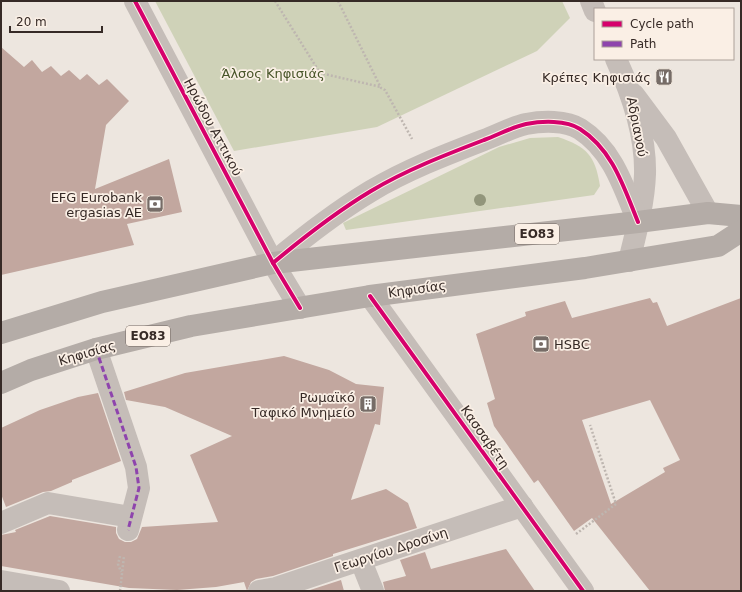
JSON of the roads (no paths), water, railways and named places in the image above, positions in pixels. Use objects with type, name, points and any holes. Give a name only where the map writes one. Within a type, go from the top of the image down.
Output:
[{"type":"main road","name":"ΕΟ83","points":[[1,333],[102,302],[273,263],[708,213],[741,216]]},
{"type":"main road","name":"Κηφισίας","points":[[1,383],[31,370],[96,349],[191,326],[370,296],[629,261],[718,246],[741,231]]},
{"type":"street","name":"Ηρώδου Αττικού","points":[[135,1],[273,263],[300,308]]},
{"type":"street","name":"Αδριανού","points":[[616,60],[630,89],[641,133],[645,173],[638,222],[629,261]]},
{"type":"street","points":[[630,89],[666,138],[708,213]]},
{"type":"street","points":[[273,263],[325,221],[383,185],[424,164],[526,124],[552,121],[579,128],[597,142],[605,151],[621,180],[638,222]]},
{"type":"street","name":"Κασσαβέτη","points":[[370,296],[582,591]]},
{"type":"street","points":[[1,523],[48,503],[126,523],[139,488],[136,467],[96,349]]},
{"type":"street","name":"Γεωργίου Δροσίνη","points":[[259,591],[276,588],[361,561],[522,506]]},
{"type":"street","points":[[361,561],[373,591]]},
{"type":"street","points":[[1,581],[59,591]]},
{"type":"place","name":"Κρέπες Κηφισιάς","points":[[664,77]]},
{"type":"place","name":"EFG Eurobank ergasias AE","points":[[155,204]]},
{"type":"place","name":"HSBC","points":[[541,344]]},
{"type":"place","name":"Ρωμαϊκό Ταφικό Μνημείο","points":[[368,404]]},
{"type":"park label","name":"Άλσος Κηφισιάς","points":[[273,73]]}]
